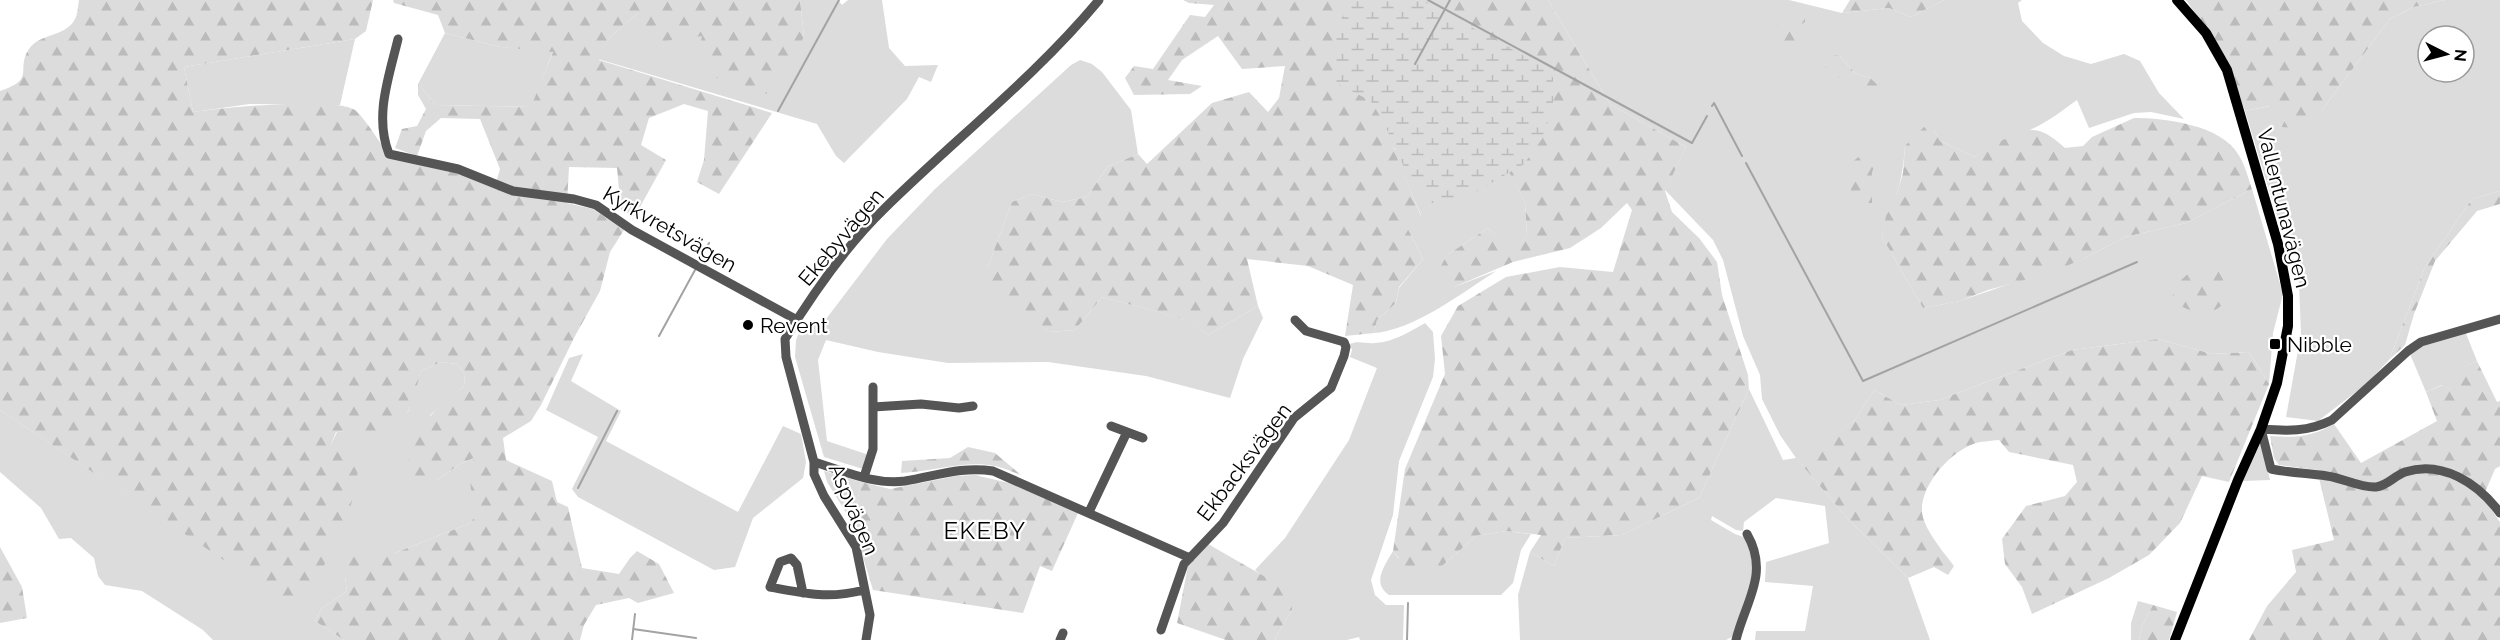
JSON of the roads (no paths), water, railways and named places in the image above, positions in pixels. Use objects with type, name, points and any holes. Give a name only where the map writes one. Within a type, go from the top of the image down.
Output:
[{"type":"main road","name":"Vallentunavägen","points":[[2175,640],[2238,480],[2261,429],[2283,360],[2288,316],[2288,296],[2278,244],[2227,70],[2206,33],[2177,0]]},
{"type":"street","name":"Ekebyvägen","points":[[814,462],[786,357],[785,339],[853,244],[883,210],[972,129],[1046,57],[1099,0]]},
{"type":"street","name":"Kyrkvretsvägen","points":[[398,39],[383,104],[382,137],[389,154],[458,169],[513,191],[574,199],[596,205],[632,230],[797,320]]},
{"type":"street","points":[[2500,319],[2421,342],[2332,420],[2318,427],[2303,431],[2261,429],[2271,469],[2328,476],[2374,487],[2384,485],[2402,473],[2419,468],[2433,469],[2452,474],[2475,486],[2500,513]]},
{"type":"street","name":"Ekbacksvägen","points":[[1190,558],[1224,523],[1294,418],[1331,388],[1344,356],[1346,347],[1344,342],[1306,331],[1295,320]]},
{"type":"street","points":[[864,477],[873,449],[873,387]]},
{"type":"street","points":[[873,407],[921,404],[960,408],[973,406]]},
{"type":"street","points":[[1111,426],[1143,438]]},
{"type":"street","points":[[1089,512],[1127,432]]},
{"type":"street","points":[[814,462],[880,481],[904,481],[978,468],[993,471],[1190,558],[1184,564],[1161,630]]},
{"type":"street","name":"Aspvägen","points":[[814,462],[814,474],[824,496],[856,548],[870,615],[866,640]]},
{"type":"street","points":[[1736,640],[1751,598],[1757,570],[1755,547],[1747,534]]},
{"type":"street","points":[[803,593],[825,597],[864,590]]},
{"type":"waterway","points":[[778,111],[839,0]]},
{"type":"waterway","points":[[1428,0],[1692,143],[1707,116]]},
{"type":"waterway","points":[[1415,64],[1450,0]]},
{"type":"waterway","points":[[1712,106],[1714,103],[1742,156]]},
{"type":"waterway","points":[[1746,163],[1863,381],[2137,262]]},
{"type":"waterway","points":[[698,263],[709,243]]},
{"type":"waterway","points":[[659,336],[695,270]]},
{"type":"waterway","points":[[578,488],[617,411]]},
{"type":"waterway","points":[[1407,640],[1408,603]]},
{"type":"waterway","points":[[632,640],[635,614]]},
{"type":"waterway","points":[[633,629],[696,638]]},
{"type":"place","name":"Revent","points":[[748,325]]},
{"type":"place","name":"Nibble","points":[[2275,344]]},
{"type":"district","name":"EKEBY","points":[[985,530]]}]
